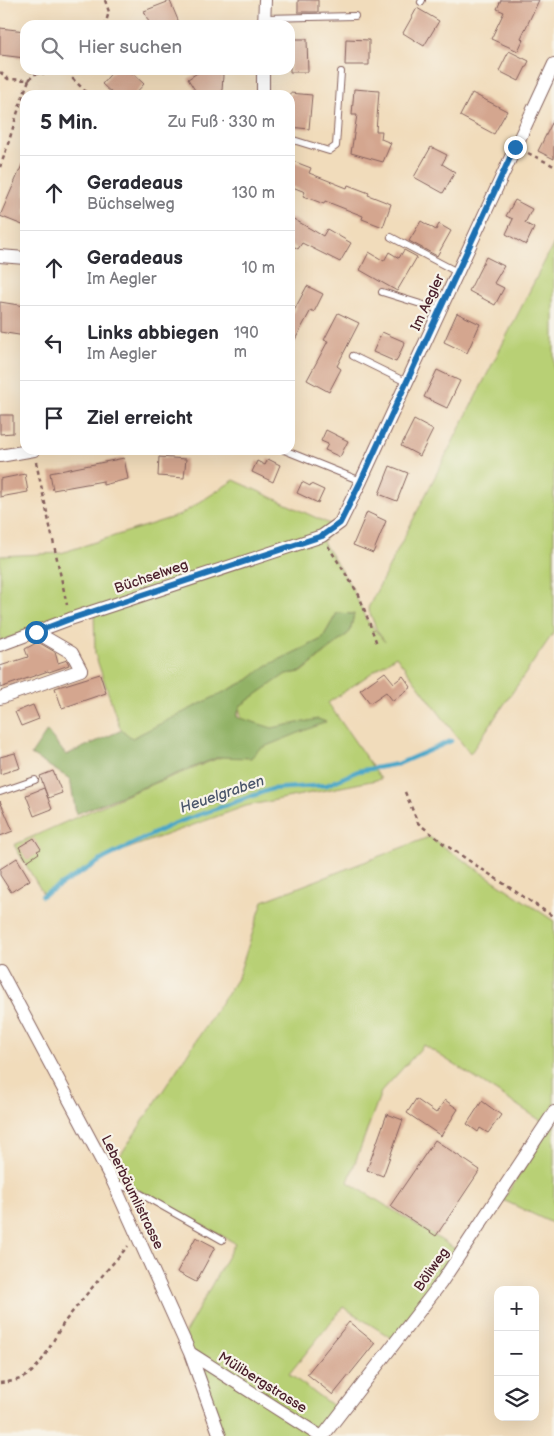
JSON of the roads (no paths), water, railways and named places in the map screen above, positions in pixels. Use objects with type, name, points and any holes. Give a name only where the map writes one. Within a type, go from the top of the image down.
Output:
[{"type":"street","points":[[264,20],[265,0]]},
{"type":"street","name":"Im Aegler","points":[[318,538],[340,523],[361,481],[554,64]]},
{"type":"street","points":[[263,75],[263,90]]},
{"type":"street","points":[[0,256],[20,258]]},
{"type":"street","points":[[0,456],[20,452]]},
{"type":"street","name":"Büchselweg","points":[[0,645],[70,619],[318,538]]},
{"type":"street","points":[[0,698],[81,670],[72,653],[36,632]]},
{"type":"street","name":"Leberbäumlistrasse","points":[[0,970],[113,1182],[190,1353],[220,1436]]},
{"type":"street","name":"Böliweg","points":[[322,1436],[441,1283],[554,1112]]},
{"type":"street","name":"Mülibergstrasse","points":[[190,1353],[322,1436]]},
{"type":"lane","points":[[282,20],[355,16]]},
{"type":"lane","points":[[295,140],[330,151],[336,146],[341,72]]},
{"type":"lane","points":[[391,237],[457,272]]},
{"type":"lane","points":[[382,292],[440,310]]},
{"type":"lane","points":[[353,356],[406,382]]},
{"type":"lane","points":[[295,454],[361,481]]},
{"type":"lane","points":[[0,792],[35,780]]},
{"type":"lane","points":[[113,1182],[139,1194],[222,1240]]},
{"type":"waterway","name":"Heuelgraben","points":[[42,896],[105,858],[173,824],[272,789],[327,785],[358,771],[398,764],[451,741]]}]
